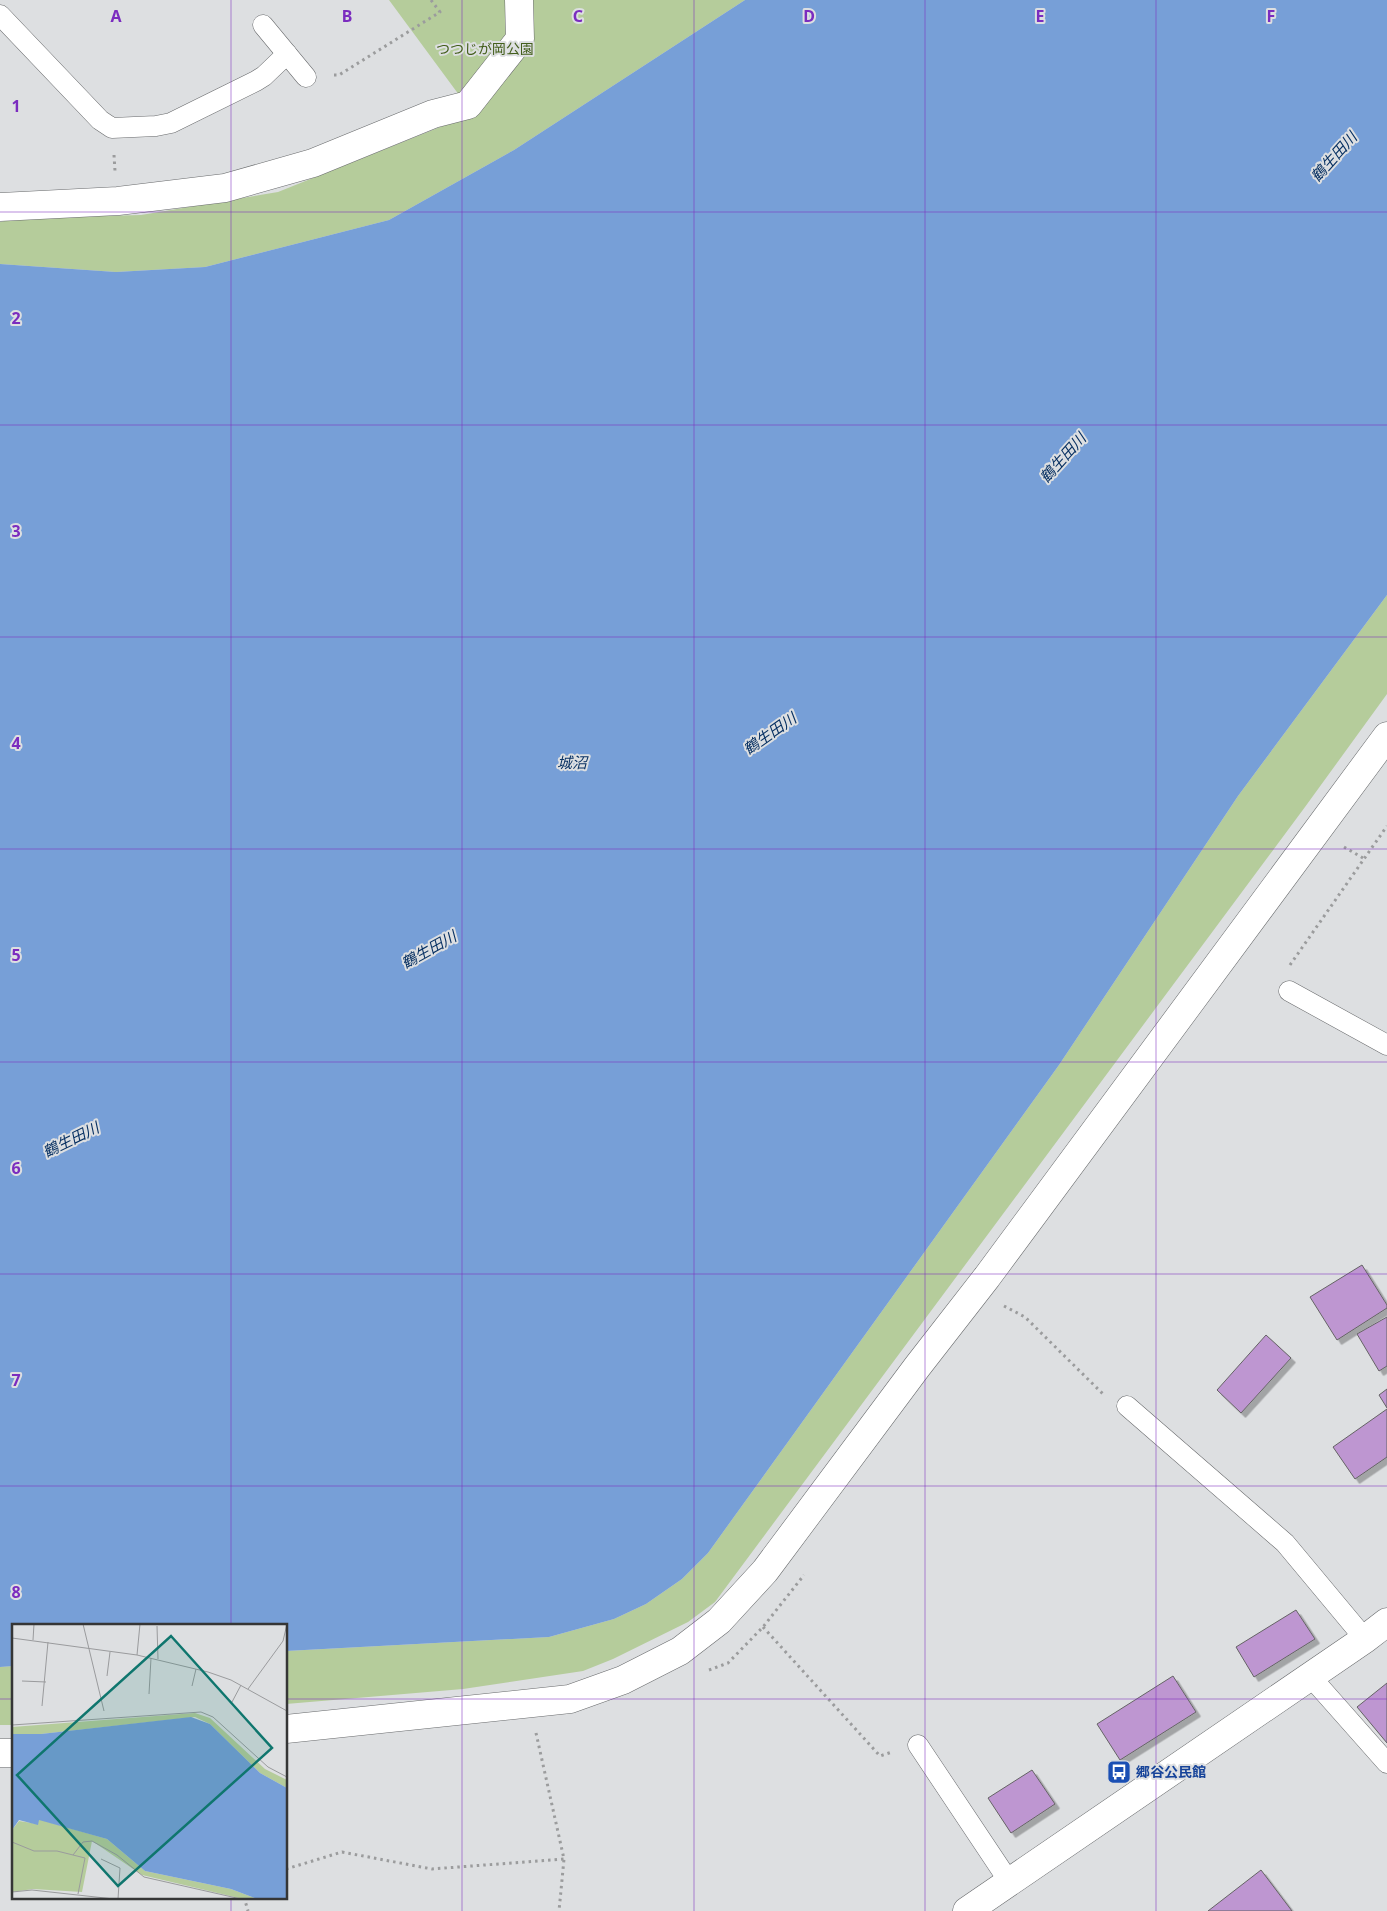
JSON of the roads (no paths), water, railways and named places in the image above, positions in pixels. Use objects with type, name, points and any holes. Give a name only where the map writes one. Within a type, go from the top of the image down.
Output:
[{"type":"street","points":[[0,207],[118,201],[225,188],[313,163],[433,114],[468,105],[520,39],[519,0]]},
{"type":"street","points":[[288,1729],[570,1699],[623,1680],[680,1651],[719,1621],[765,1571],[979,1287],[1387,736]]},
{"type":"street","points":[[968,1911],[1366,1639],[1387,1622]]},
{"type":"lane","points":[[0,15],[100,120],[112,128],[156,126],[171,123],[264,76],[287,54]]},
{"type":"lane","points":[[263,25],[306,77]]},
{"type":"lane","points":[[1290,991],[1387,1044]]},
{"type":"lane","points":[[1127,1406],[1285,1543],[1366,1639]]},
{"type":"lane","points":[[1310,1676],[1387,1763]]},
{"type":"lane","points":[[918,1746],[1010,1883]]},
{"type":"water","name":"城沼","points":[[745,0],[1387,0],[1387,595],[1238,796],[1059,1065],[708,1553],[682,1579],[646,1604],[614,1619],[549,1637],[288,1651],[288,1624],[12,1624],[12,1666],[0,1667],[0,264],[116,272],[205,267],[389,220],[514,150]]},
{"type":"place","name":"郷谷公民館","points":[[1119,1772]]},
{"type":"park label","name":"つつじが岡公園","points":[[485,49]]},
{"type":"water label","name":"鶴生田川","points":[[1334,157]]},
{"type":"water label","name":"鶴生田川","points":[[1063,458]]},
{"type":"water label","name":"鶴生田川","points":[[770,734]]},
{"type":"water label","name":"鶴生田川","points":[[429,950]]},
{"type":"water label","name":"鶴生田川","points":[[71,1140]]}]
